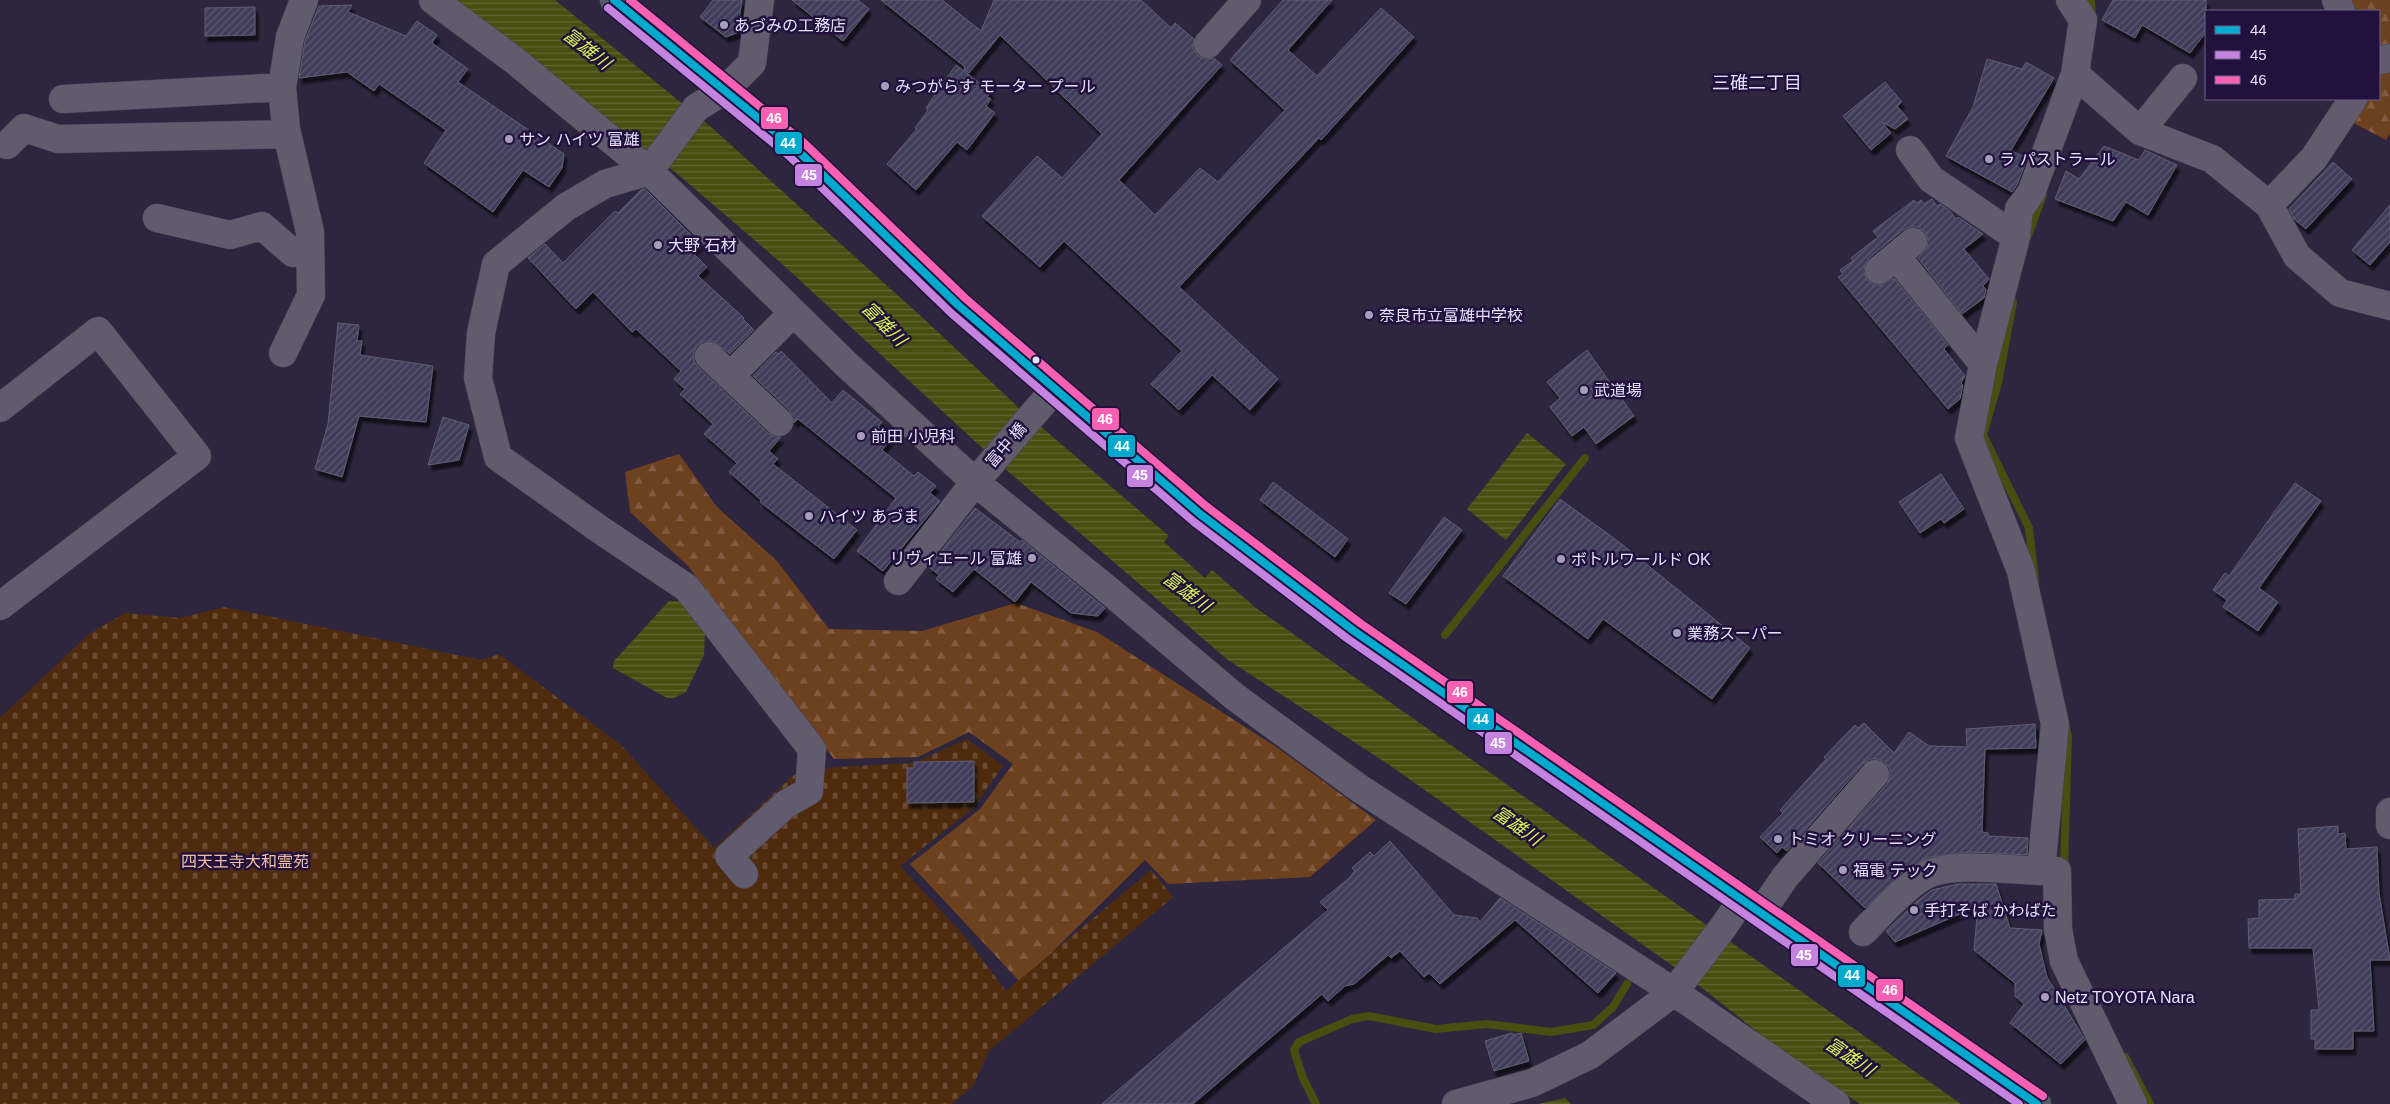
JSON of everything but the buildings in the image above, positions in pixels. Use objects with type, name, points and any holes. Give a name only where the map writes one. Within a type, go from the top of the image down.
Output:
[{"type":"main road","points":[[614,0],[796,149],[958,304],[1045,400],[1354,630],[1752,905],[2033,1103]]},
{"type":"street","points":[[283,353],[311,295],[310,232],[287,134],[282,87],[290,37],[304,0]]},
{"type":"street","points":[[433,0],[514,60],[649,171],[793,313],[975,482],[1107,589],[1235,697],[1359,788],[1680,984],[1836,1104]]},
{"type":"street","points":[[744,874],[729,856],[786,804],[810,791],[812,749],[687,588],[602,531],[498,457],[478,378],[481,333],[496,264],[566,207],[605,184],[649,171],[696,108],[725,90],[752,63],[760,0]]},
{"type":"street","points":[[1208,44],[1247,0]]},
{"type":"street","points":[[2041,871],[2055,724],[2021,571],[1969,438],[1983,364],[2016,237],[2020,209],[2031,194],[2076,74],[2083,20],[2070,0]]},
{"type":"street","points":[[2076,74],[2140,131],[2212,159],[2269,205],[2297,256],[2340,293],[2390,306]]},
{"type":"street","points":[[2140,131],[2183,78]]},
{"type":"street","points":[[63,99],[282,87]]},
{"type":"street","points":[[2269,205],[2314,158],[2352,100]]},
{"type":"street","points":[[7,145],[24,128],[58,139],[287,134]]},
{"type":"street","points":[[1910,150],[1931,179],[2016,237]]},
{"type":"street","points":[[156,218],[230,235],[262,226],[293,253],[310,250]]},
{"type":"street","points":[[1896,256],[1983,364]]},
{"type":"street","points":[[731,375],[793,313]]},
{"type":"street","points":[[0,408],[98,331],[197,456],[0,606]]},
{"type":"street","points":[[710,356],[779,422]]},
{"type":"street","name":"富中 橋","points":[[898,581],[975,482],[1045,400]]},
{"type":"street","points":[[1456,1104],[1532,1083],[1590,1055],[1680,984],[1724,926],[1784,877],[1875,774]]},
{"type":"street","points":[[2390,812],[2390,825]]},
{"type":"street","points":[[1863,932],[1899,895],[1932,872],[1956,868],[2057,871],[2058,929],[2064,961],[2133,1104]]},
{"type":"green space","points":[[2342,0],[2390,0],[2390,133],[2386,140],[2344,118],[2358,100],[2380,100],[2380,10],[2347,10]]},
{"type":"green space","points":[[679,454],[717,507],[777,561],[829,629],[922,631],[1016,603],[1097,632],[1278,748],[1376,820],[1310,877],[1168,884],[1145,860],[1021,983],[910,864],[980,809],[1013,764],[969,732],[918,757],[834,759],[688,566],[630,512],[625,472]]},
{"type":"green space","name":"四天王寺大和霊苑","points":[[224,607],[481,660],[499,654],[621,745],[714,848],[794,775],[836,767],[914,763],[967,739],[1003,766],[972,809],[900,866],[966,938],[1006,991],[1151,870],[1173,897],[989,1051],[973,1086],[952,1104],[0,1104],[0,718],[89,634],[125,613],[180,618]]},
{"type":"water","name":"富雄川","points":[[450,0],[555,0],[711,127],[924,319],[1019,408],[1169,536],[1164,542],[1205,578],[1212,570],[1256,608],[1961,1104],[1860,1104],[1784,1053],[1687,976],[1388,764],[1228,660],[1003,467],[780,262],[674,171]]},
{"type":"water","points":[[1527,433],[1566,464],[1506,540],[1467,509]]},
{"type":"water","points":[[669,601],[684,601],[705,631],[704,655],[686,692],[674,698],[667,698],[613,668],[614,661]]},
{"type":"water","points":[[1565,1098],[1571,1104],[1538,1104]]},
{"type":"waterway","points":[[2091,0],[2092,18]]},
{"type":"waterway","points":[[2027,238],[2043,195]]},
{"type":"waterway","points":[[2013,302],[1998,383],[1983,435],[2029,528],[2035,581]]},
{"type":"waterway","points":[[1445,635],[1585,458]]},
{"type":"waterway","points":[[2064,868],[2068,737],[2066,727]]},
{"type":"waterway","points":[[1316,1104],[1303,1078],[1294,1050],[1299,1042],[1352,1019],[1369,1016],[1436,1029],[1487,1024],[1551,1032],[1593,1025],[1613,1007],[1627,984]]},
{"type":"waterway","points":[[2125,1057],[2150,1104]]},
{"type":"transit line","name":"44","points":[[614,0],[796,149],[958,305],[1200,514],[1354,631],[2037,1104]]},
{"type":"transit line","name":"46","points":[[630,0],[802,141],[965,298],[1206,506],[1360,623],[2043,1096]]},
{"type":"transit line","name":"45","points":[[608,8],[789,156],[951,313],[1194,522],[1348,639],[2019,1104]]},
{"type":"place","name":"あづみの工務店","points":[[724,25]]},
{"type":"place","name":"みつがらす モーター プール","points":[[885,86]]},
{"type":"place","name":"サン ハイツ 富雄","points":[[509,139]]},
{"type":"place","name":"ラ パストラール","points":[[1989,159]]},
{"type":"place","name":"大野 石材","points":[[658,245]]},
{"type":"place","name":"奈良市立富雄中学校","points":[[1369,315]]},
{"type":"place","name":"武道場","points":[[1584,390]]},
{"type":"place","name":"前田 小児科","points":[[861,436]]},
{"type":"place","name":"ハイツ あづま","points":[[809,516]]},
{"type":"place","name":"リヴィエール 富雄","points":[[1032,558]]},
{"type":"place","name":"ボトルワールド OK","points":[[1561,559]]},
{"type":"place","name":"業務スーパー","points":[[1677,633]]},
{"type":"place","name":"トミオ クリーニング","points":[[1778,839]]},
{"type":"place","name":"福電 テック","points":[[1843,870]]},
{"type":"place","name":"手打そば かわばた","points":[[1914,910]]},
{"type":"place","name":"Netz TOYOTA Nara","points":[[2045,997]]},
{"type":"district","name":"三碓二丁目","points":[[1757,83]]}]
